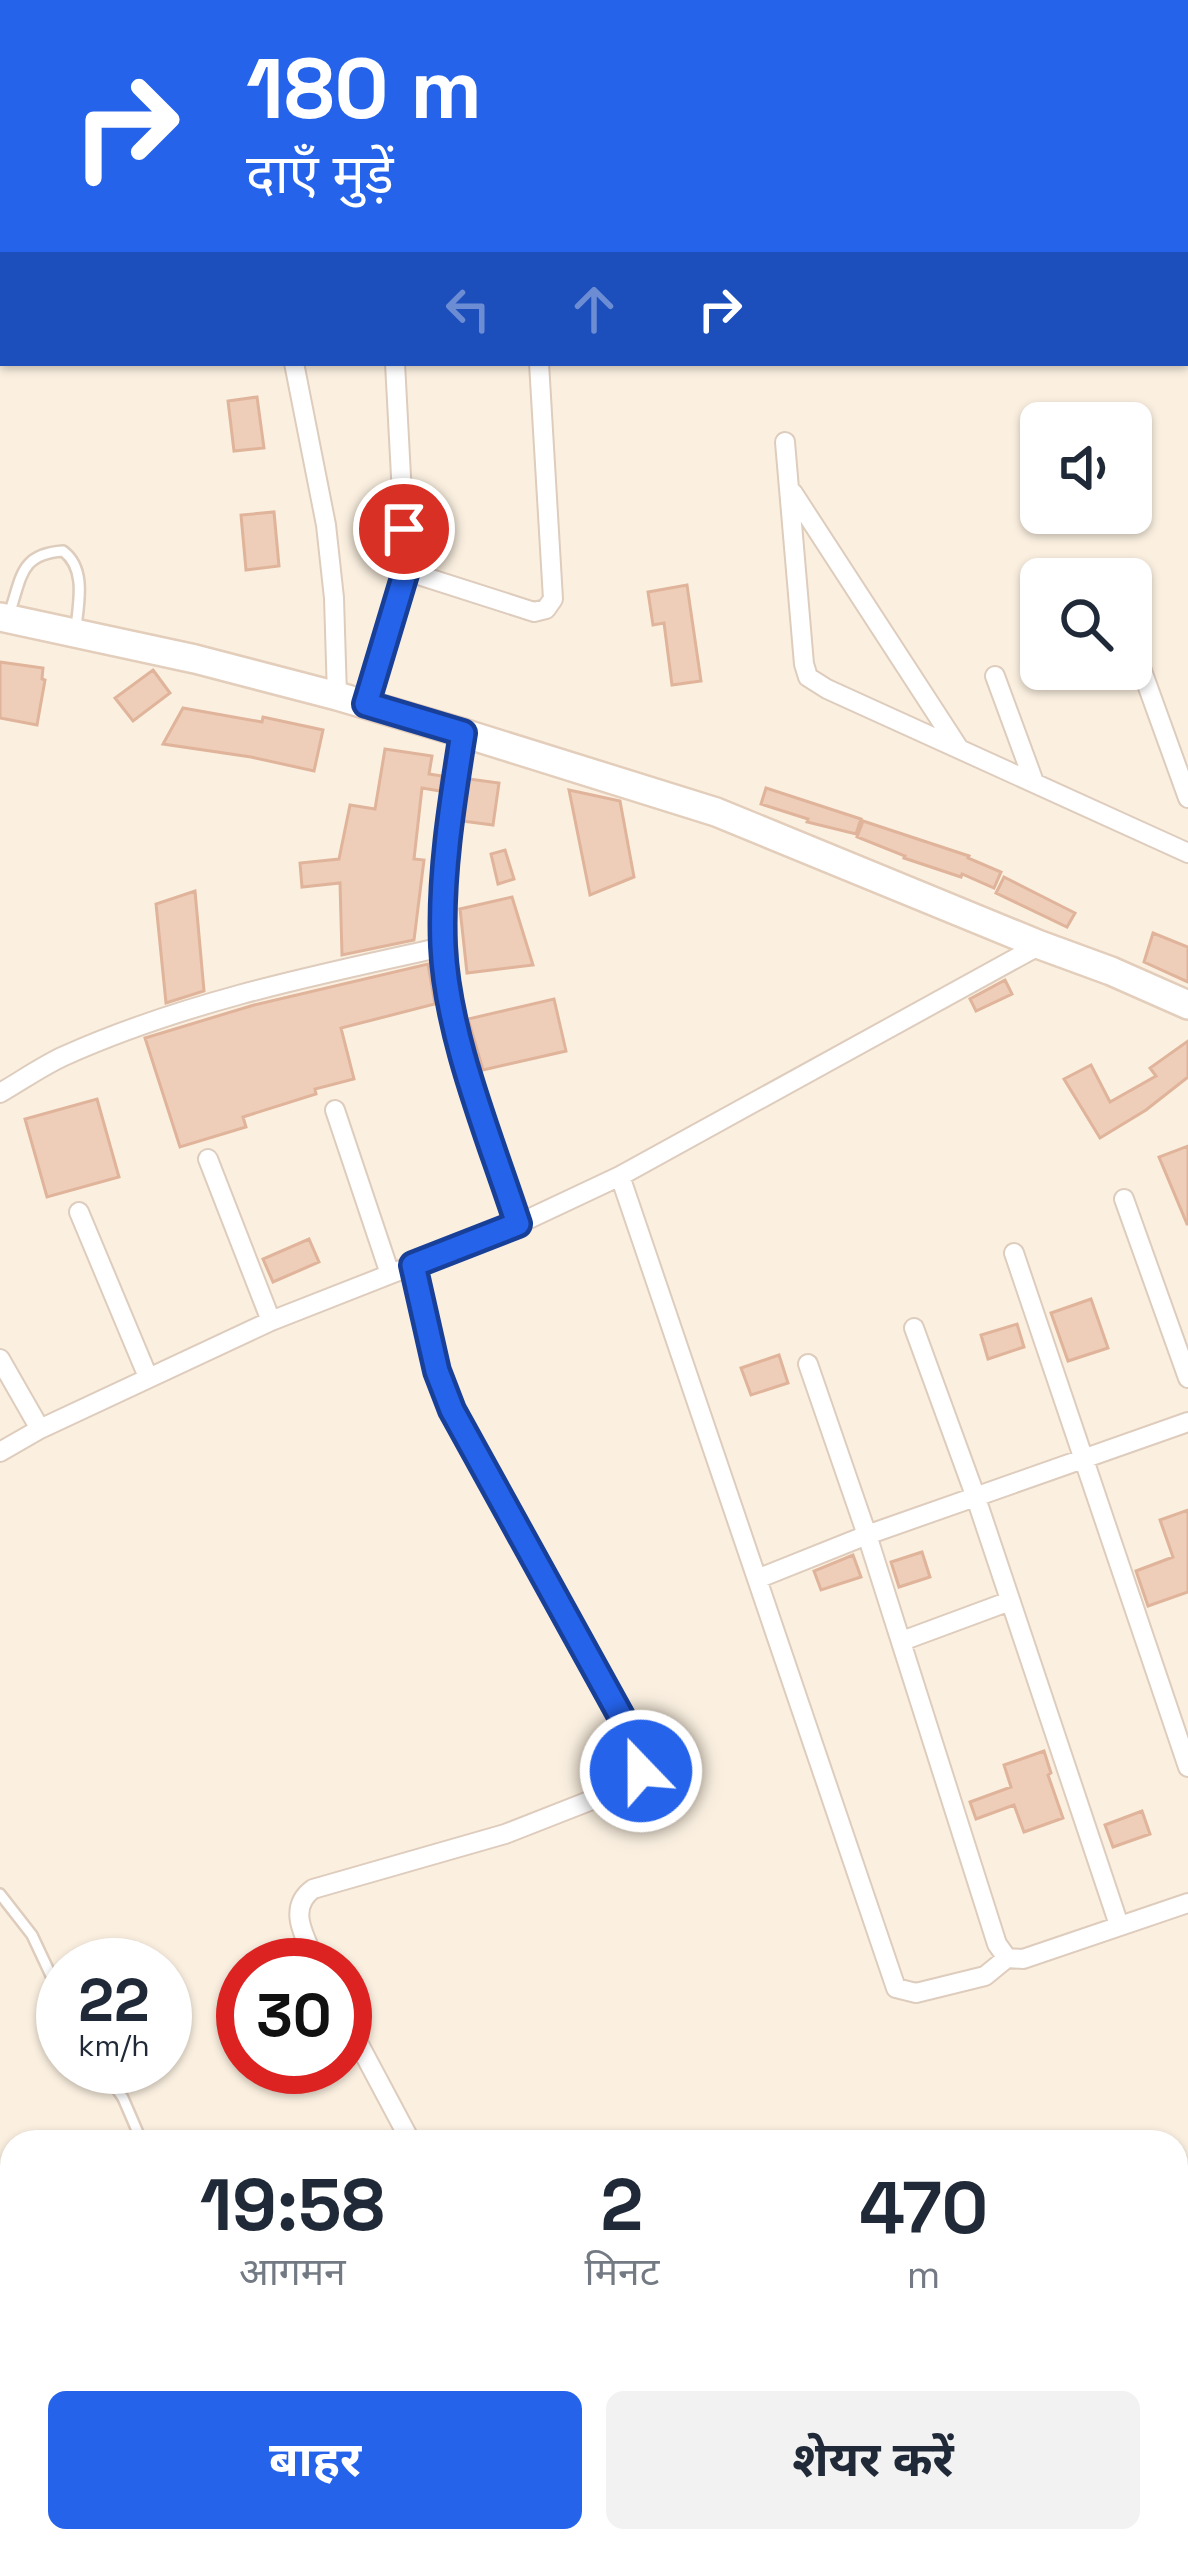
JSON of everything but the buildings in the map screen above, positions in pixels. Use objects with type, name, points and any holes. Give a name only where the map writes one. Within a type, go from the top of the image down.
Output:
[{"type":"main road","points":[[4,618],[195,659],[337,696],[716,812],[1188,1005]]},
{"type":"street","points":[[295,366],[326,525],[337,696]]},
{"type":"street","points":[[366,704],[406,571],[395,366]]},
{"type":"street","points":[[406,571],[534,612],[546,609],[553,599],[538,366]]},
{"type":"street","points":[[785,442],[803,664],[808,677],[1188,853]]},
{"type":"street","points":[[790,489],[959,749]]},
{"type":"street","points":[[995,676],[1034,782]]},
{"type":"street","points":[[1149,690],[1188,799]]},
{"type":"street","points":[[463,733],[449,820],[443,947],[457,1034],[518,1224]]},
{"type":"street","points":[[0,1452],[271,1321],[518,1224],[620,1176],[1040,945]]},
{"type":"street","points":[[0,1093],[62,1057],[181,1012],[301,977],[443,947]]},
{"type":"street","points":[[335,1109],[390,1274]]},
{"type":"street","points":[[208,1159],[271,1321]]},
{"type":"street","points":[[620,1176],[896,1988],[916,1993],[985,1976],[1007,1958],[1024,1959],[1188,1903]]},
{"type":"street","points":[[1124,1199],[1188,1378]]},
{"type":"street","points":[[79,1212],[148,1377]]},
{"type":"street","points":[[1014,1253],[1188,1767]]},
{"type":"street","points":[[306,1938],[298,1919],[305,1895],[313,1889],[505,1834],[625,1787],[641,1771],[638,1747],[452,1410],[437,1371],[413,1265]]},
{"type":"street","points":[[914,1328],[1119,1925]]},
{"type":"street","points":[[0,1359],[40,1429]]},
{"type":"street","points":[[808,1364],[997,1944],[1007,1958]]},
{"type":"street","points":[[757,1579],[975,1495],[1188,1422]]},
{"type":"street","points":[[902,1641],[1010,1601]]},
{"type":"street","points":[[372,2069],[405,2130]]},
{"type":"lane","points":[[4,618],[34,557],[63,550],[74,558],[79,578],[75,633]]},
{"type":"lane","points":[[0,1894],[36,1944]]},
{"type":"lane","points":[[120,2094],[137,2130]]},
{"type":"route","points":[[404,529],[406,571],[366,704],[463,733],[449,820],[443,947],[457,1034],[518,1224],[413,1265],[437,1371],[452,1410],[638,1747],[641,1771]]}]
